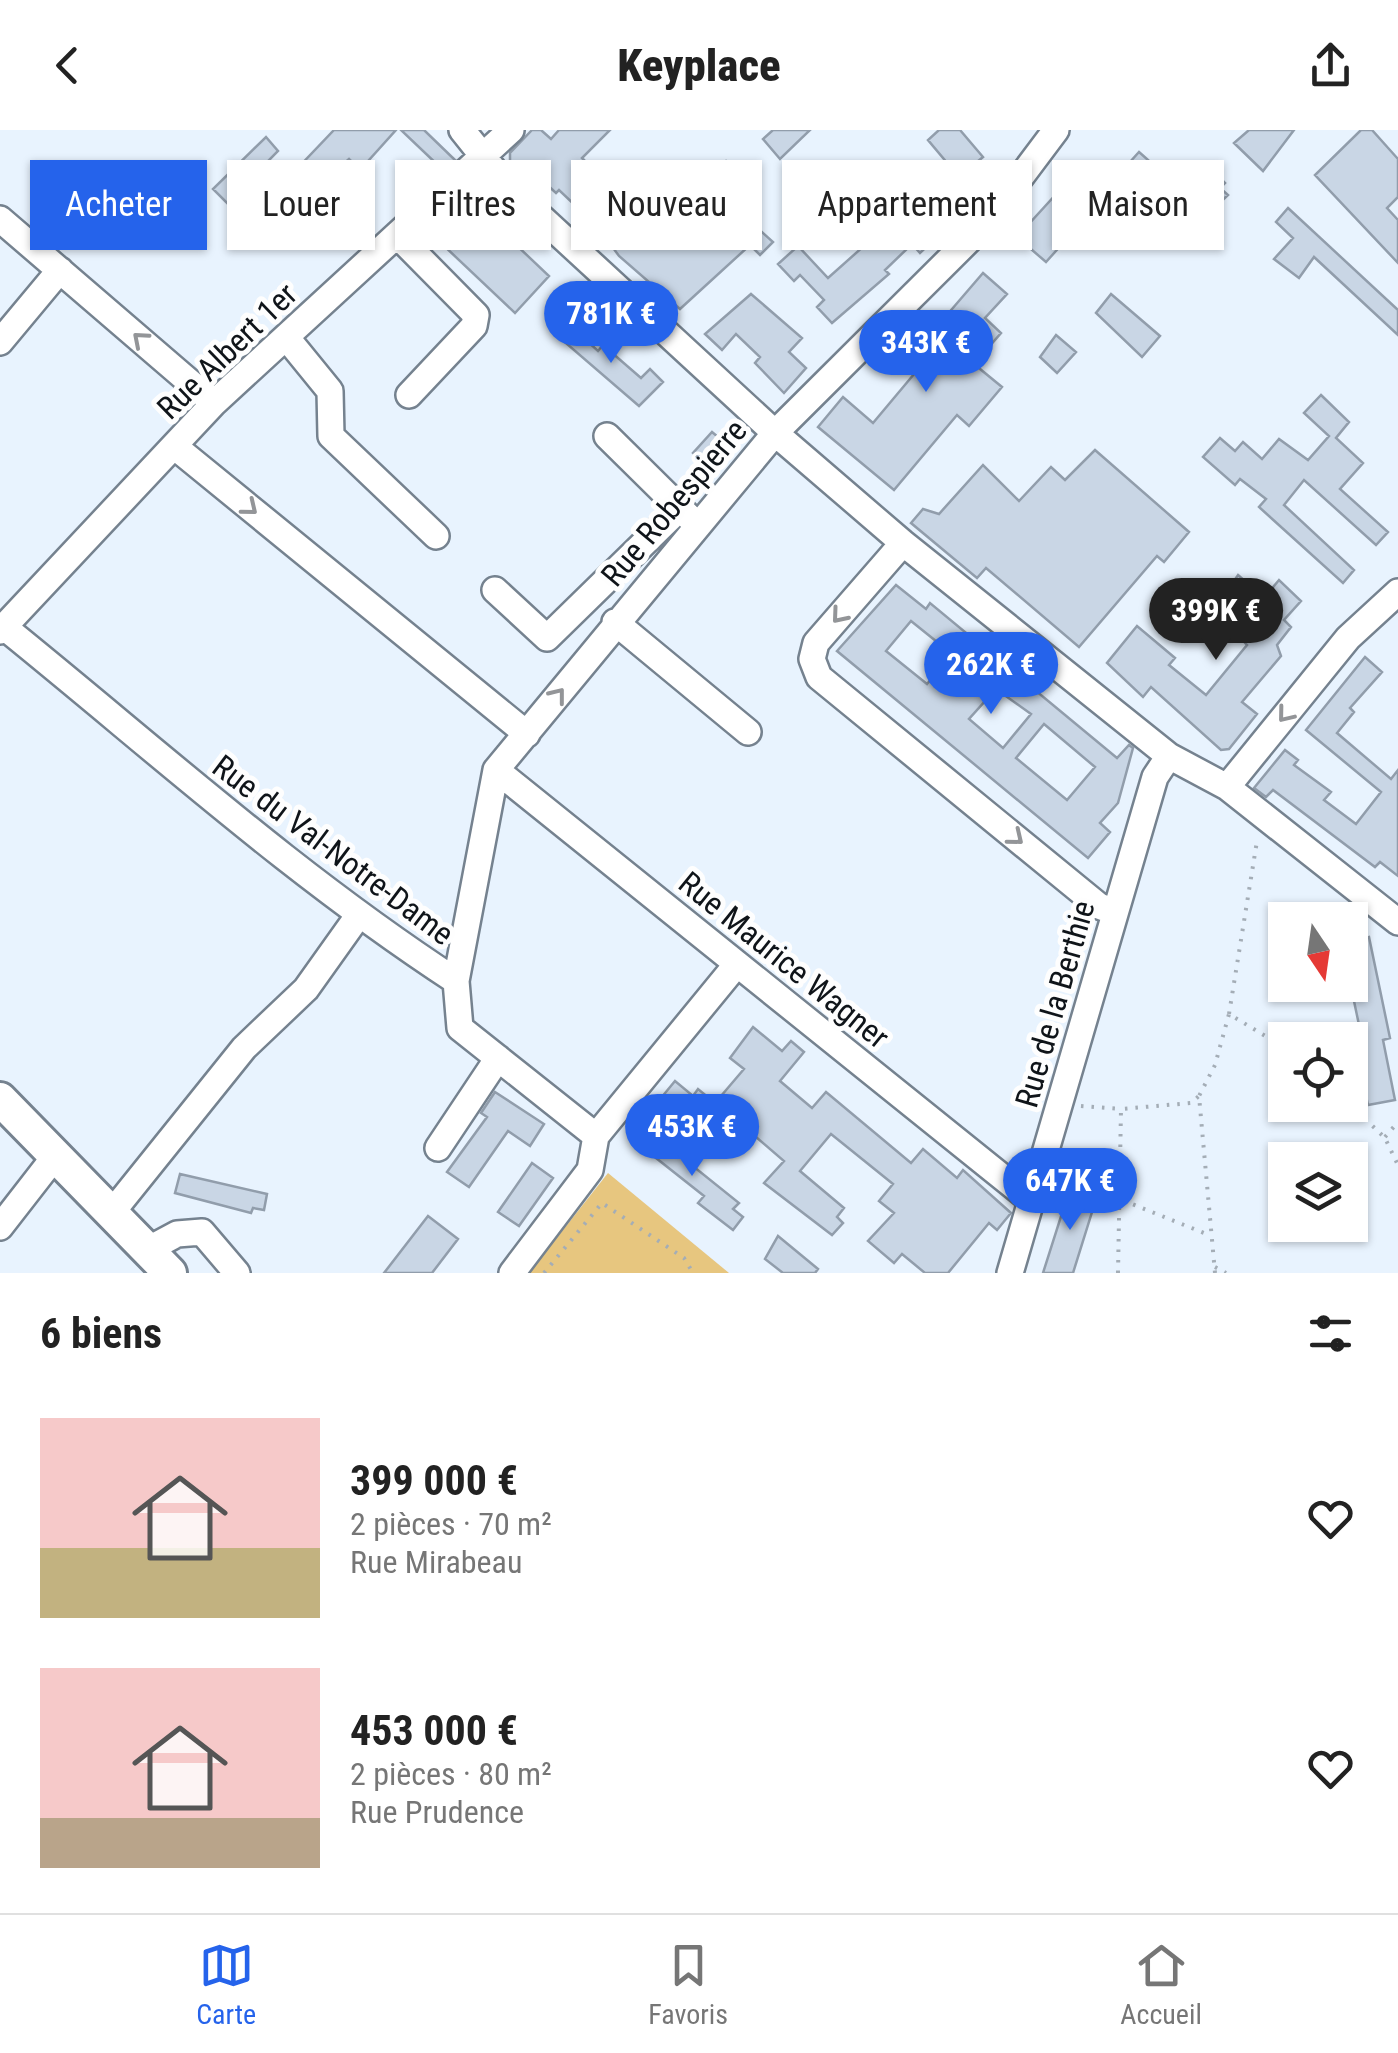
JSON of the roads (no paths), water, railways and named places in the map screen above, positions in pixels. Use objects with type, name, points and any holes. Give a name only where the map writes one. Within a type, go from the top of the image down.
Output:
[{"type":"main road","points":[[0,1098],[159,1261]]},
{"type":"street","points":[[462,130],[506,185],[902,542],[1169,756],[1227,788],[1398,922]]},
{"type":"street","name":"Rue Albert 1er","points":[[480,160],[511,130]]},
{"type":"street","name":"Rue Robespierre","points":[[456,980],[496,770],[615,622],[689,517],[987,222],[1056,130]]},
{"type":"street","points":[[0,219],[214,404]]},
{"type":"street","name":"Rue Albert 1er","points":[[2,629],[214,404],[395,238]]},
{"type":"street","points":[[409,395],[474,326],[476,314],[411,250]]},
{"type":"street","points":[[0,342],[60,270]]},
{"type":"street","points":[[286,337],[330,391],[331,436],[436,536]]},
{"type":"street","points":[[495,590],[547,638],[689,517],[607,436]]},
{"type":"street","points":[[174,446],[527,734]]},
{"type":"street","points":[[902,542],[816,643],[812,659],[819,676],[1100,906],[1114,912]]},
{"type":"street","points":[[1227,788],[1348,638],[1398,592]]},
{"type":"street","points":[[615,622],[748,732]]},
{"type":"street","name":"Rue du Val-Notre-Dame","points":[[2,629],[191,786],[358,916],[456,980],[460,1028],[596,1136]]},
{"type":"street","name":"Rue de la Berthie","points":[[1010,1273],[1155,777],[1169,756]]},
{"type":"street","name":"Rue Maurice Wagner","points":[[496,770],[1032,1201]]},
{"type":"street","points":[[113,1212],[244,1048],[306,988],[358,916]]},
{"type":"street","points":[[512,1273],[590,1170],[596,1136],[737,964]]},
{"type":"street","points":[[438,1148],[498,1058]]},
{"type":"street","points":[[0,1227],[56,1155]]},
{"type":"street","points":[[159,1261],[177,1234],[202,1232],[237,1273]]}]
